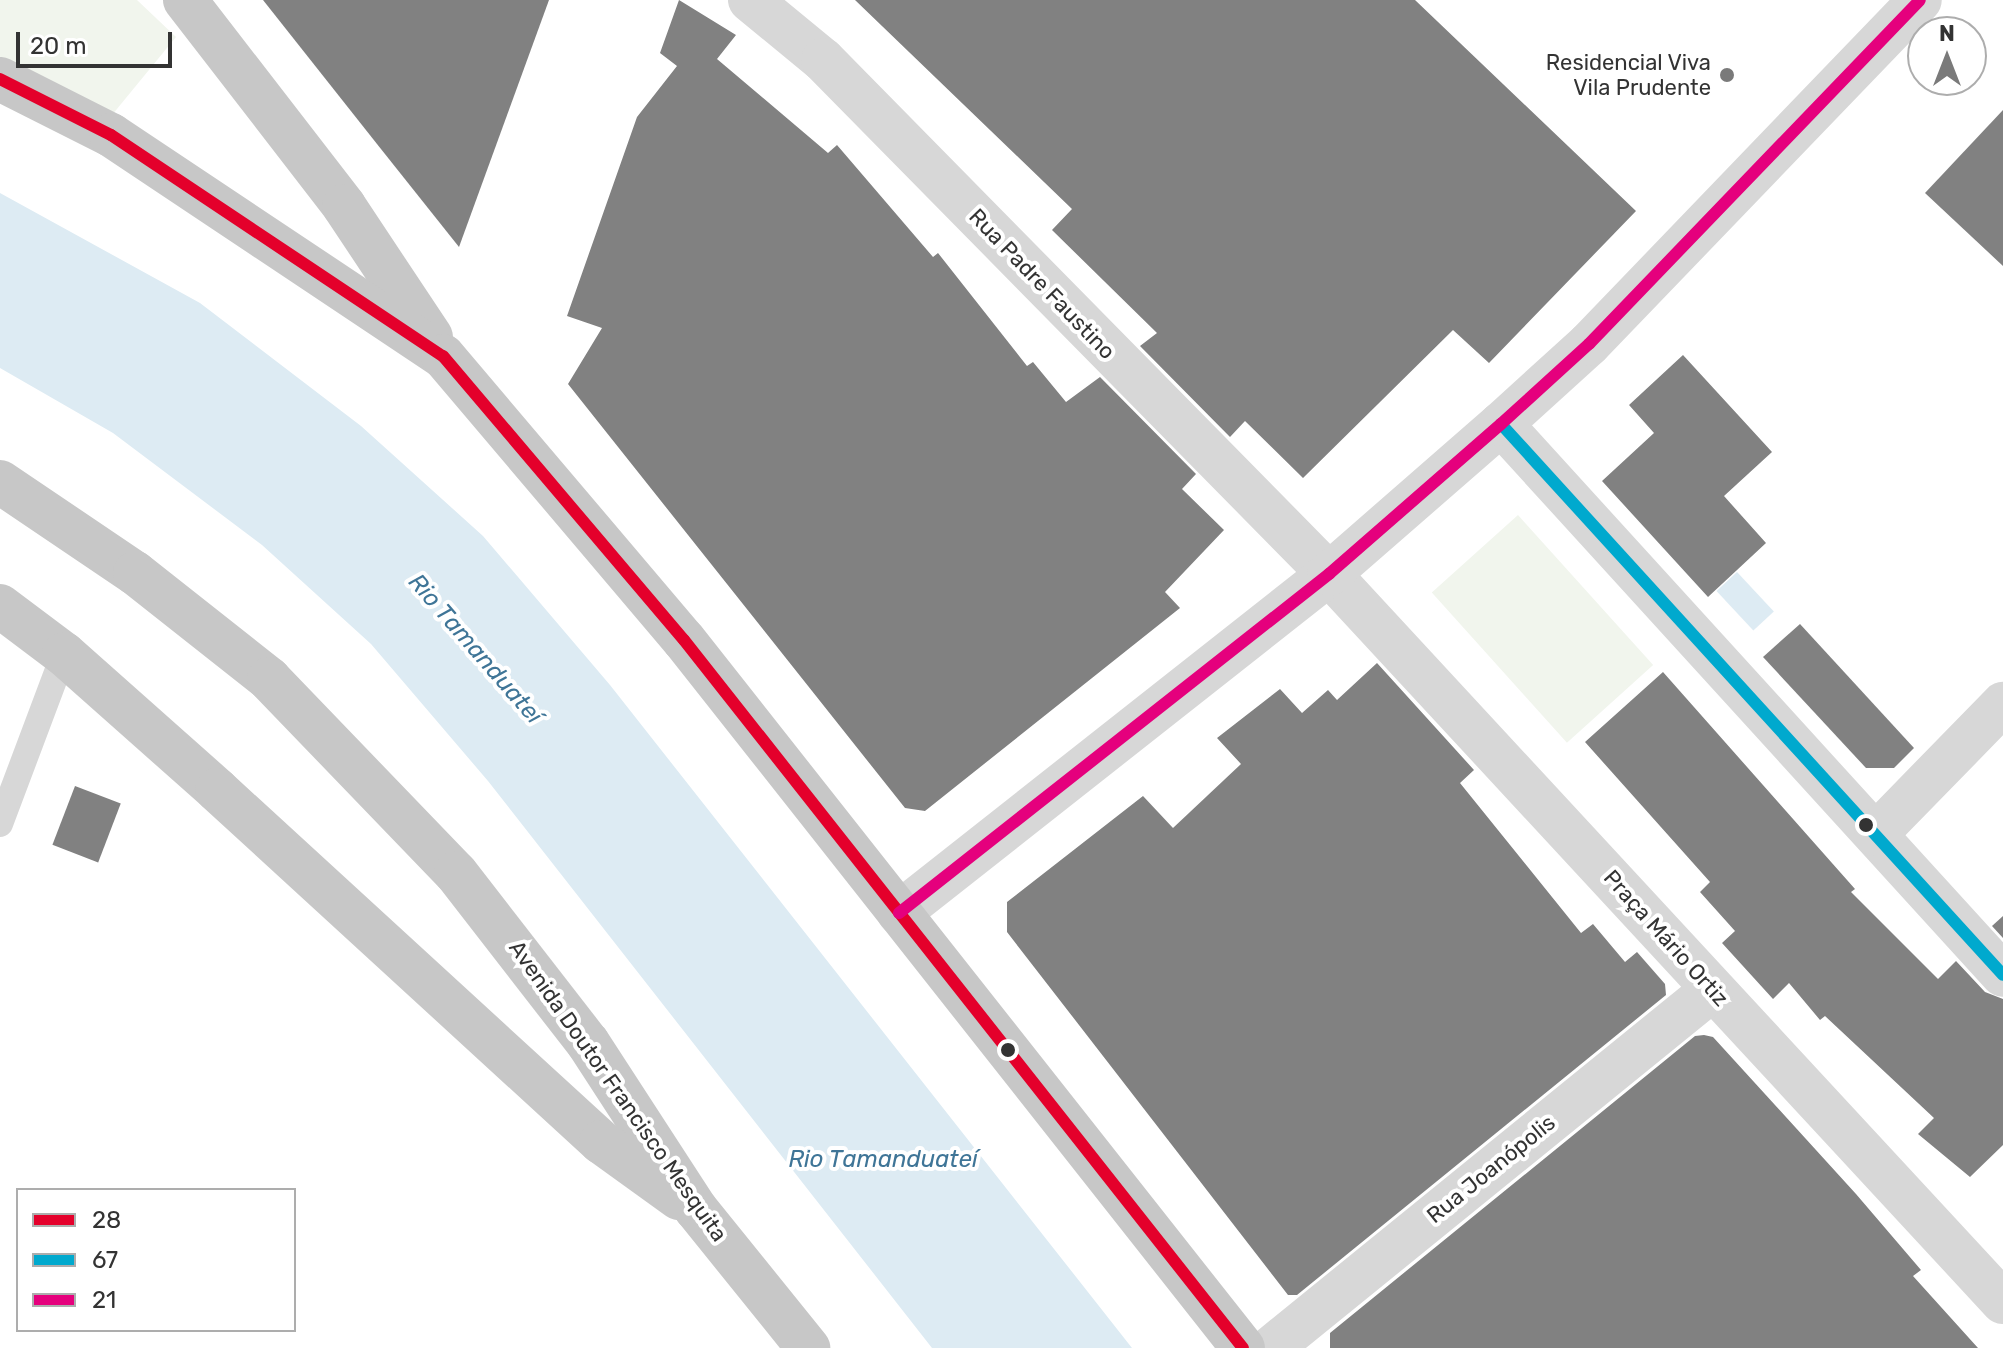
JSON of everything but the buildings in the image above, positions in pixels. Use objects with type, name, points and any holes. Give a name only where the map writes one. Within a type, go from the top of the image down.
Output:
[{"type":"highway","points":[[185,0],[344,206],[443,356],[684,640],[1243,1348]]},
{"type":"highway","points":[[0,79],[111,135],[443,356]]},
{"type":"highway","name":"Avenida Doutor Francisco Mesquita","points":[[0,482],[135,573],[269,679],[456,873],[588,1043],[696,1209],[808,1348]]},
{"type":"highway","points":[[0,606],[64,654],[601,1142],[696,1209]]},
{"type":"street","name":"Rua Padre Faustino","points":[[750,0],[823,60],[1329,574]]},
{"type":"street","points":[[899,913],[1329,574],[1501,424],[1589,344],[1920,0]]},
{"type":"street","points":[[1501,424],[2003,975]]},
{"type":"street","name":"Praça Mário Ortiz","points":[[1329,574],[2003,1302]]},
{"type":"street","points":[[1876,834],[2003,704]]},
{"type":"street","name":"Rua Joanópolis","points":[[1271,1348],[1712,990]]},
{"type":"lane","points":[[0,824],[64,654]]},
{"type":"shaded area","points":[[0,0],[137,0],[176,37],[112,115],[0,65]]},
{"type":"shaded area","points":[[1518,515],[1653,665],[1567,743],[1432,593]]},
{"type":"water","name":"Rio Tamanduateí","points":[[0,193],[200,303],[361,426],[483,536],[610,685],[1132,1348],[932,1348],[488,781],[371,644],[262,545],[113,433],[0,368]]},
{"type":"water","points":[[1737,572],[1774,611],[1753,631],[1717,591]]},
{"type":"transit line","name":"21","points":[[899,913],[1329,574],[1501,424],[1589,344],[1920,0]]},
{"type":"transit line","name":"28","points":[[0,79],[111,135],[443,356],[684,640],[1243,1348]]},
{"type":"transit line","name":"67","points":[[1501,424],[2003,975]]},
{"type":"place","name":"Residencial Viva Vila Prudente","points":[[1727,75]]}]
